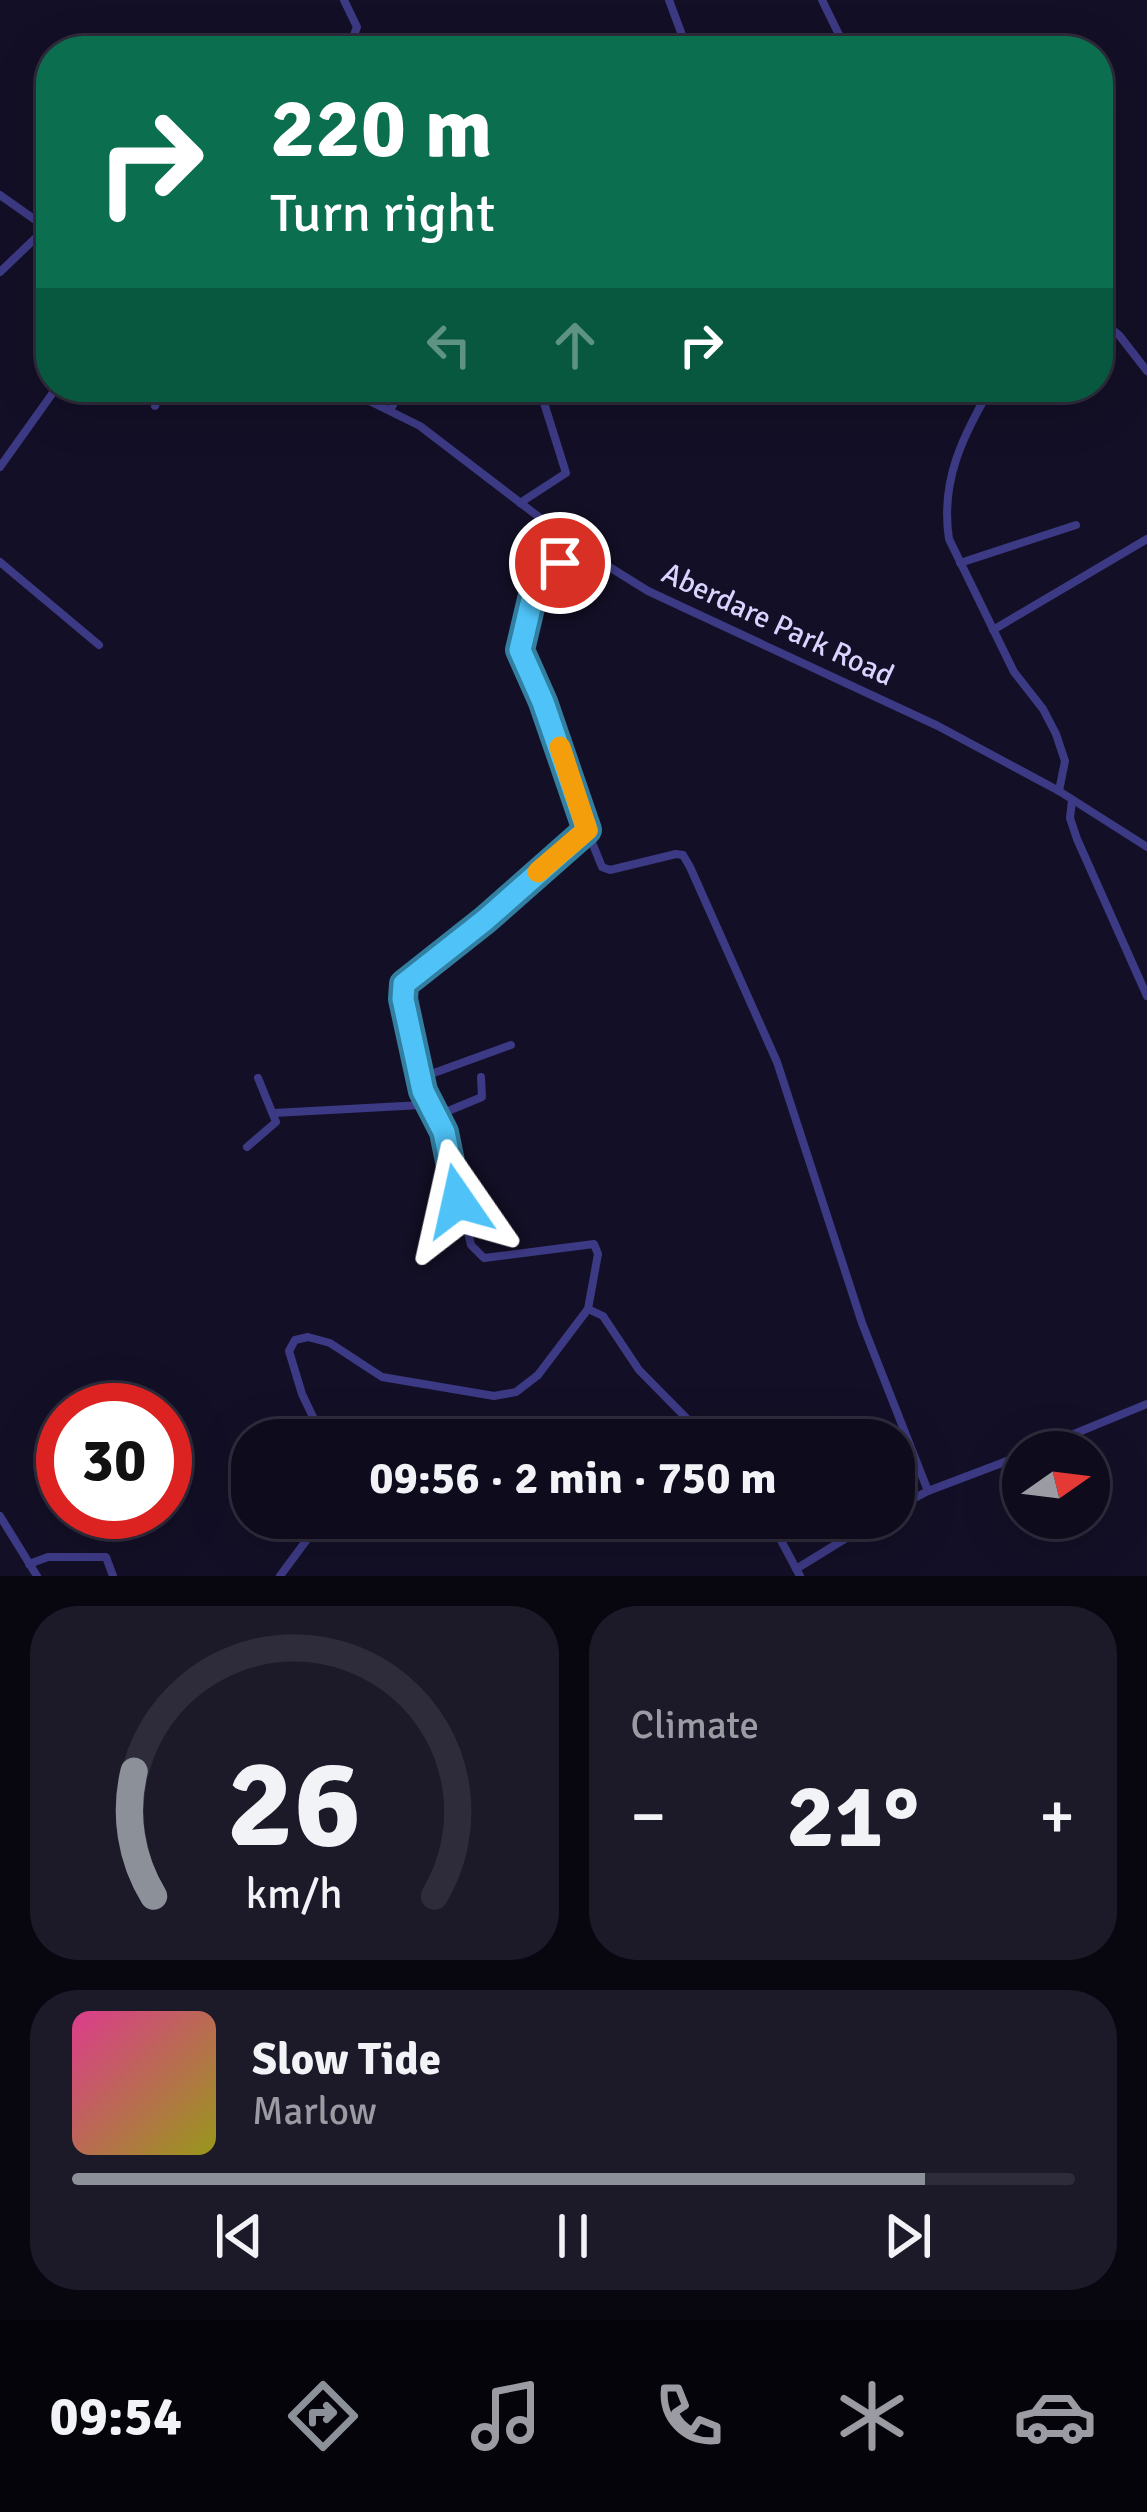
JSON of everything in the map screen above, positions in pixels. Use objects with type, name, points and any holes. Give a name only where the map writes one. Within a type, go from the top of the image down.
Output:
[{"type":"street","points":[[344,0],[357,27],[354,36]]},
{"type":"street","points":[[670,0],[683,36]]},
{"type":"street","points":[[822,0],[840,36]]},
{"type":"street","points":[[0,195],[36,221]]},
{"type":"street","points":[[0,272],[36,240]]},
{"type":"street","points":[[1113,329],[1147,371]]},
{"type":"street","points":[[0,466],[46,402]]},
{"type":"street","points":[[155,406],[156,402]]},
{"type":"street","name":"Aberdare Park Road","points":[[373,402],[457,450],[582,550],[648,591],[938,725],[1060,791],[1147,847]]},
{"type":"street","points":[[390,410],[395,402]]},
{"type":"street","points":[[520,503],[566,473],[544,402]]},
{"type":"street","points":[[983,402],[950,472],[945,514],[949,539],[1014,672],[1056,734],[1064,760],[1060,791]]},
{"type":"street","points":[[960,562],[1076,525]]},
{"type":"street","points":[[993,630],[1147,539]]},
{"type":"street","points":[[582,550],[537,578],[520,650],[602,867],[610,871],[676,854],[690,867],[777,1062],[862,1323],[928,1491]]},
{"type":"street","points":[[0,562],[99,645]]},
{"type":"street","points":[[1072,800],[1070,818],[1077,839],[1147,996]]},
{"type":"street","points":[[315,1419],[289,1351],[295,1340],[308,1337],[330,1343],[382,1377],[494,1396],[516,1392],[538,1375],[588,1309],[598,1254],[594,1244],[484,1258],[476,1252],[458,1201],[444,1132],[420,1078],[403,999],[404,984],[587,830]]},
{"type":"street","points":[[420,1078],[511,1045]]},
{"type":"street","points":[[436,1116],[482,1097],[481,1077]]},
{"type":"street","points":[[247,1148],[276,1122],[258,1078]]},
{"type":"street","points":[[274,1113],[422,1105],[428,1098]]},
{"type":"street","points":[[588,1309],[603,1316],[639,1370],[687,1419]]},
{"type":"street","points":[[1079,1431],[1147,1403]]},
{"type":"street","points":[[915,1498],[1002,1462]]},
{"type":"street","points":[[0,1516],[37,1576]]},
{"type":"street","points":[[280,1576],[307,1539]]},
{"type":"street","points":[[780,1539],[798,1572],[848,1539]]},
{"type":"street","points":[[29,1564],[47,1557],[106,1557],[113,1576]]},
{"type":"slow traffic","points":[[538,872],[587,830],[560,747]]},
{"type":"route","points":[[458,1201],[444,1132],[423,1091],[403,999],[404,984],[587,830],[520,650],[537,578],[560,563]]}]
